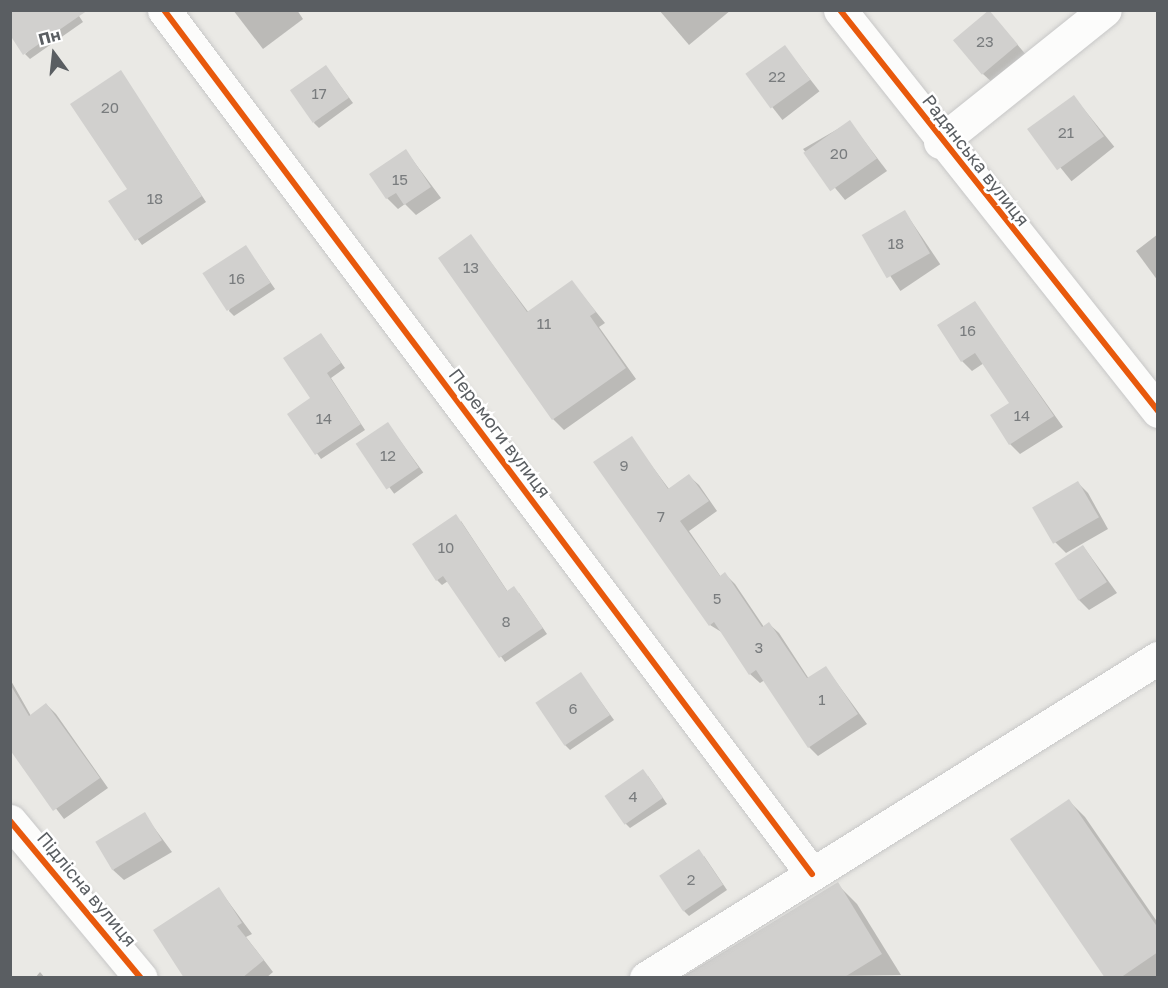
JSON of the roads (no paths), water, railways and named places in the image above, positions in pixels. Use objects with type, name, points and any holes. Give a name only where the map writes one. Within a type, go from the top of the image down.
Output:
[{"type":"street","name":"Перемоги вулиця","points":[[164,10],[812,874]]},
{"type":"street","name":"Радянська вулиця","points":[[840,10],[940,142],[1158,411]]},
{"type":"street","points":[[940,142],[1105,10]]},
{"type":"street","points":[[646,978],[1158,658]]},
{"type":"street","name":"Підлісна вулиця","points":[[10,821],[141,978]]}]
